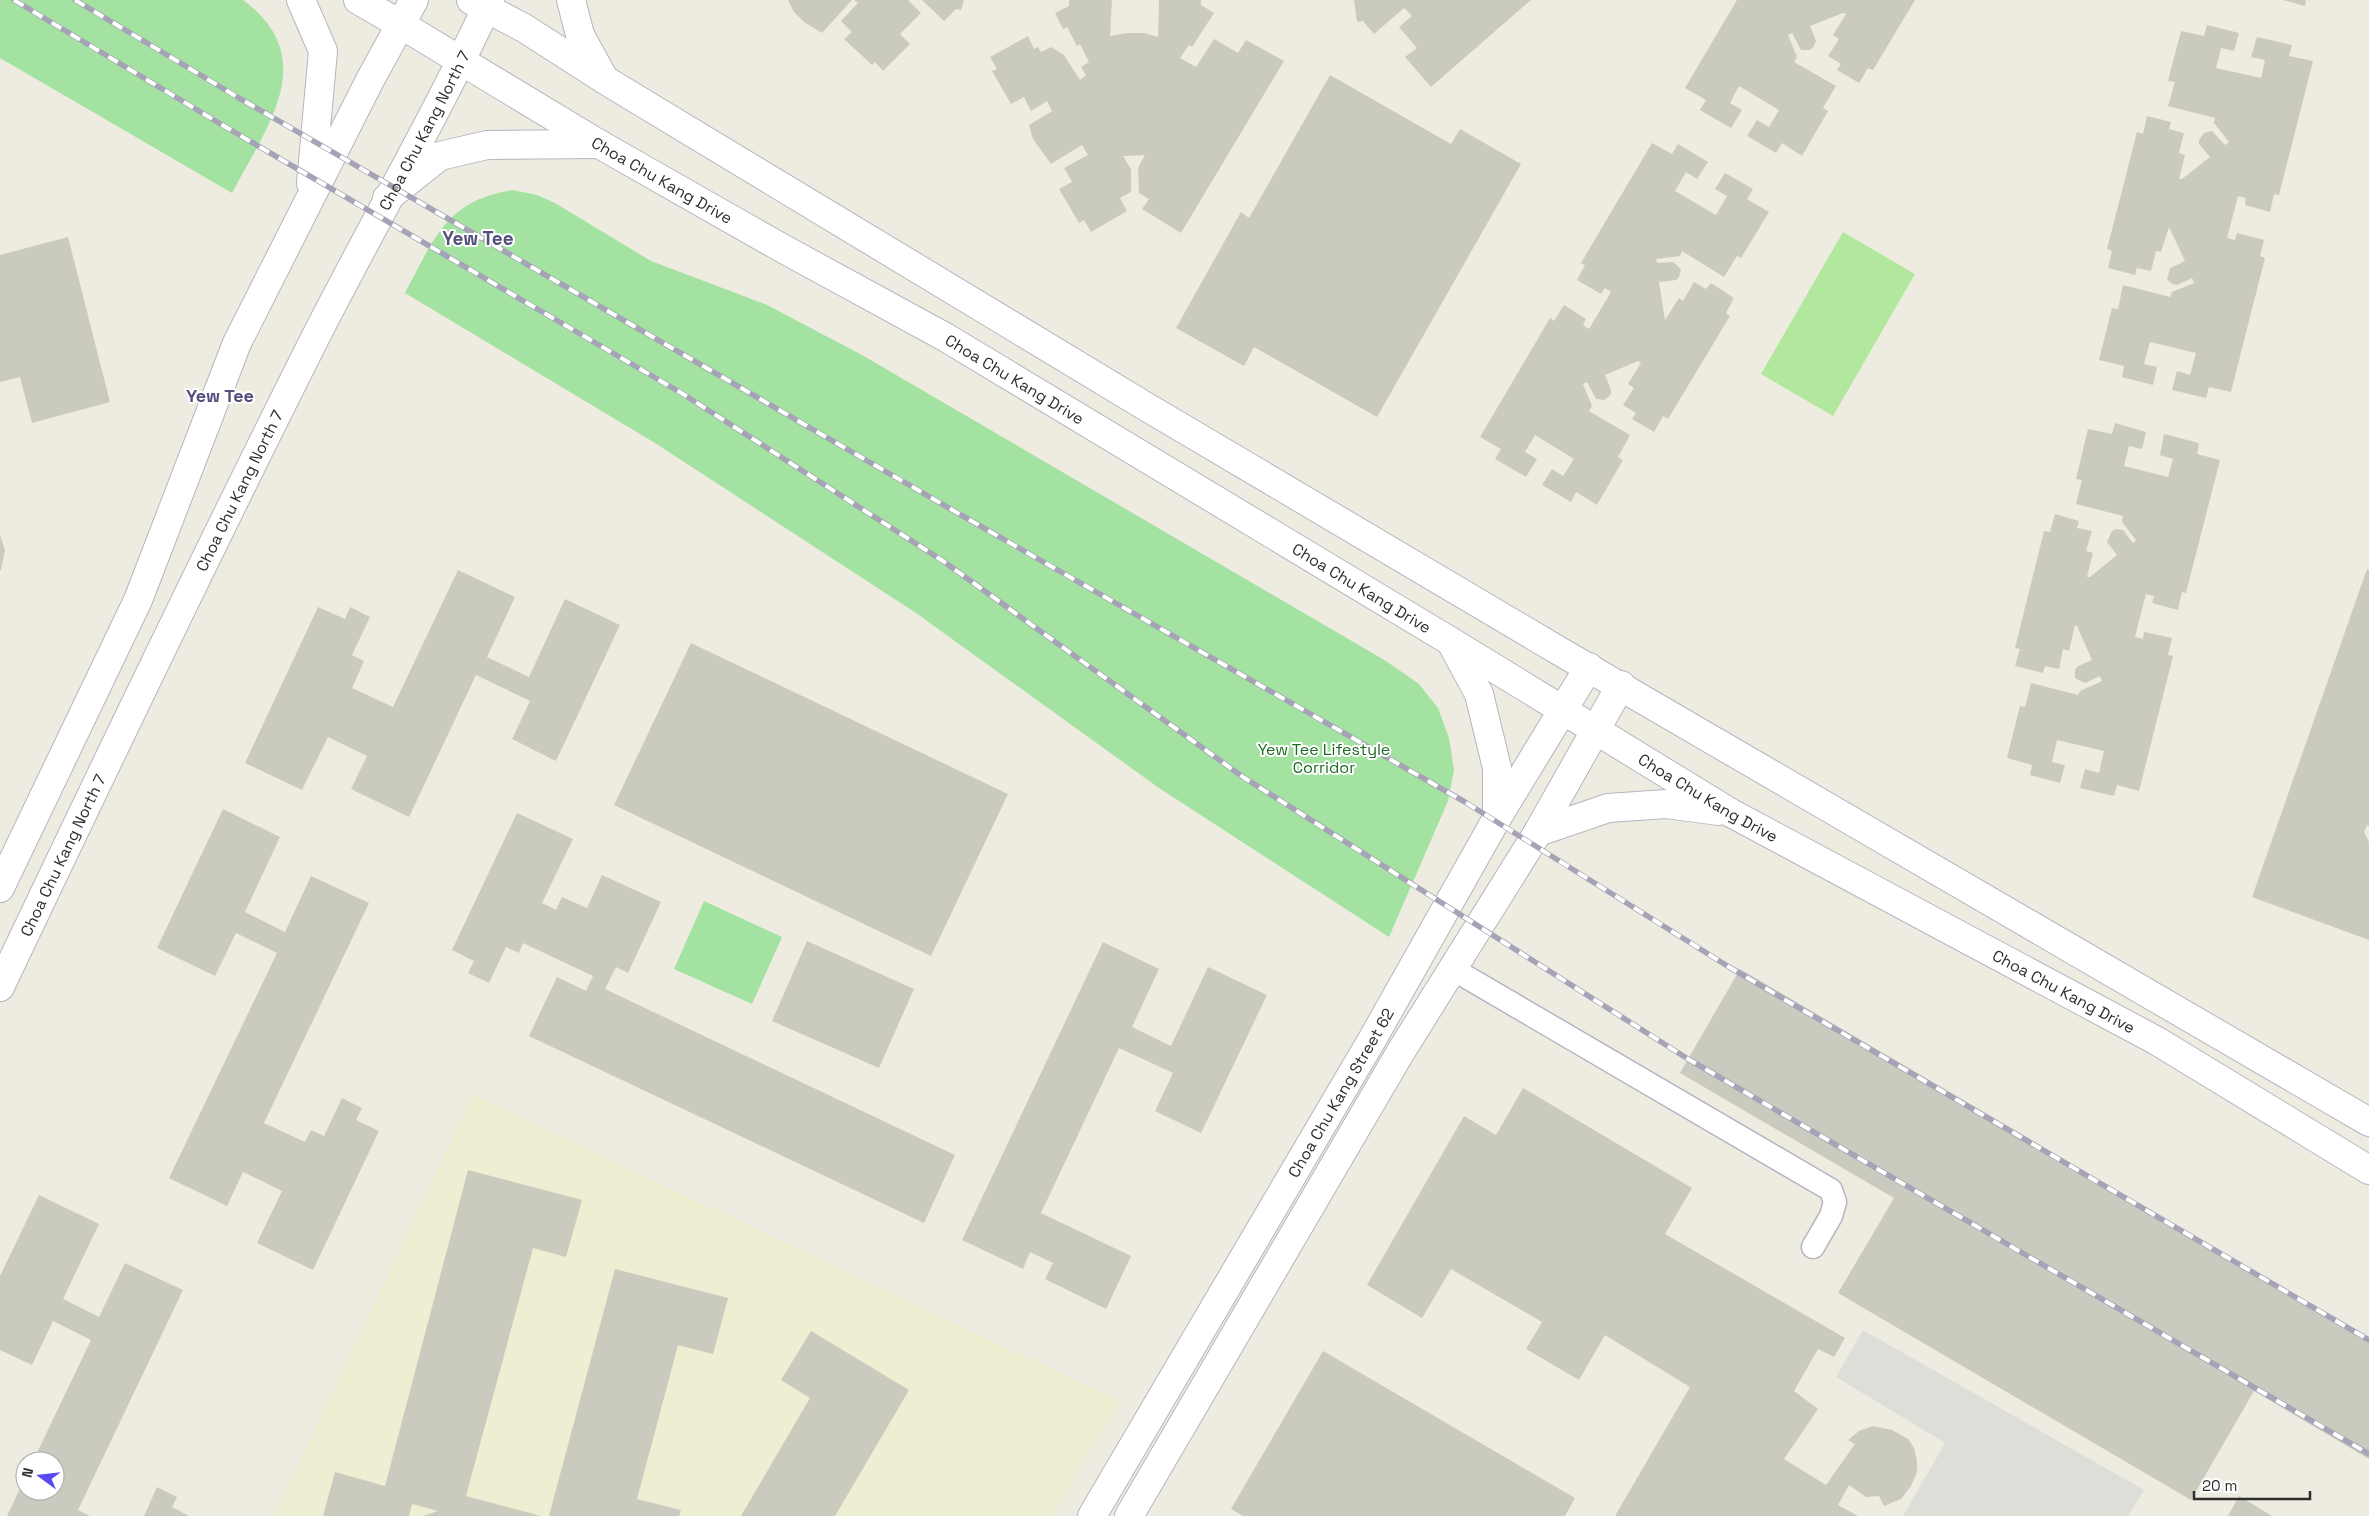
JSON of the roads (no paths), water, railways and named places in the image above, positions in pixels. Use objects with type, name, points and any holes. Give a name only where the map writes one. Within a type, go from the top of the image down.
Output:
[{"type":"main road","points":[[301,0],[323,51],[310,197]]},
{"type":"main road","name":"Choa Chu Kang Drive","points":[[358,0],[462,60],[599,144],[780,247],[944,337],[1450,641],[1731,813],[2157,1041],[2369,1170]]},
{"type":"main road","points":[[0,888],[138,600],[237,343],[310,197],[414,0]]},
{"type":"main road","points":[[571,0],[580,35],[605,80]]},
{"type":"main road","points":[[482,3],[605,80],[1145,406],[2369,1122]]},
{"type":"main road","name":"Choa Chu Kang North 7","points":[[0,987],[221,526],[387,198],[462,60],[482,3]]},
{"type":"main road","points":[[387,198],[440,156],[487,144],[599,144]]},
{"type":"main road","points":[[1450,641],[1480,694],[1497,768],[1497,818]]},
{"type":"main road","name":"Choa Chu Kang Street 62","points":[[1092,1516],[1374,1038],[1497,818],[1589,667]]},
{"type":"main road","name":"Choa Chu Kang Street 62","points":[[1129,1516],[1451,968],[1538,832],[1621,685]]},
{"type":"main road","points":[[1538,832],[1608,808],[1666,804],[1731,813]]},
{"type":"lane","points":[[1451,968],[1831,1190],[1835,1202],[1831,1216],[1813,1247]]},
{"type":"railway","points":[[14,0],[224,126],[683,394],[943,561],[1243,777],[1688,1059],[2369,1454]]},
{"type":"railway","points":[[75,0],[239,98],[961,515],[1465,802],[1729,967],[2369,1340]]},
{"type":"district","name":"Yew Tee","points":[[478,238]]},
{"type":"district","name":"Yew Tee","points":[[220,396]]},
{"type":"park label","name":"Yew Tee Lifestyle Corridor","points":[[1324,758]]}]
